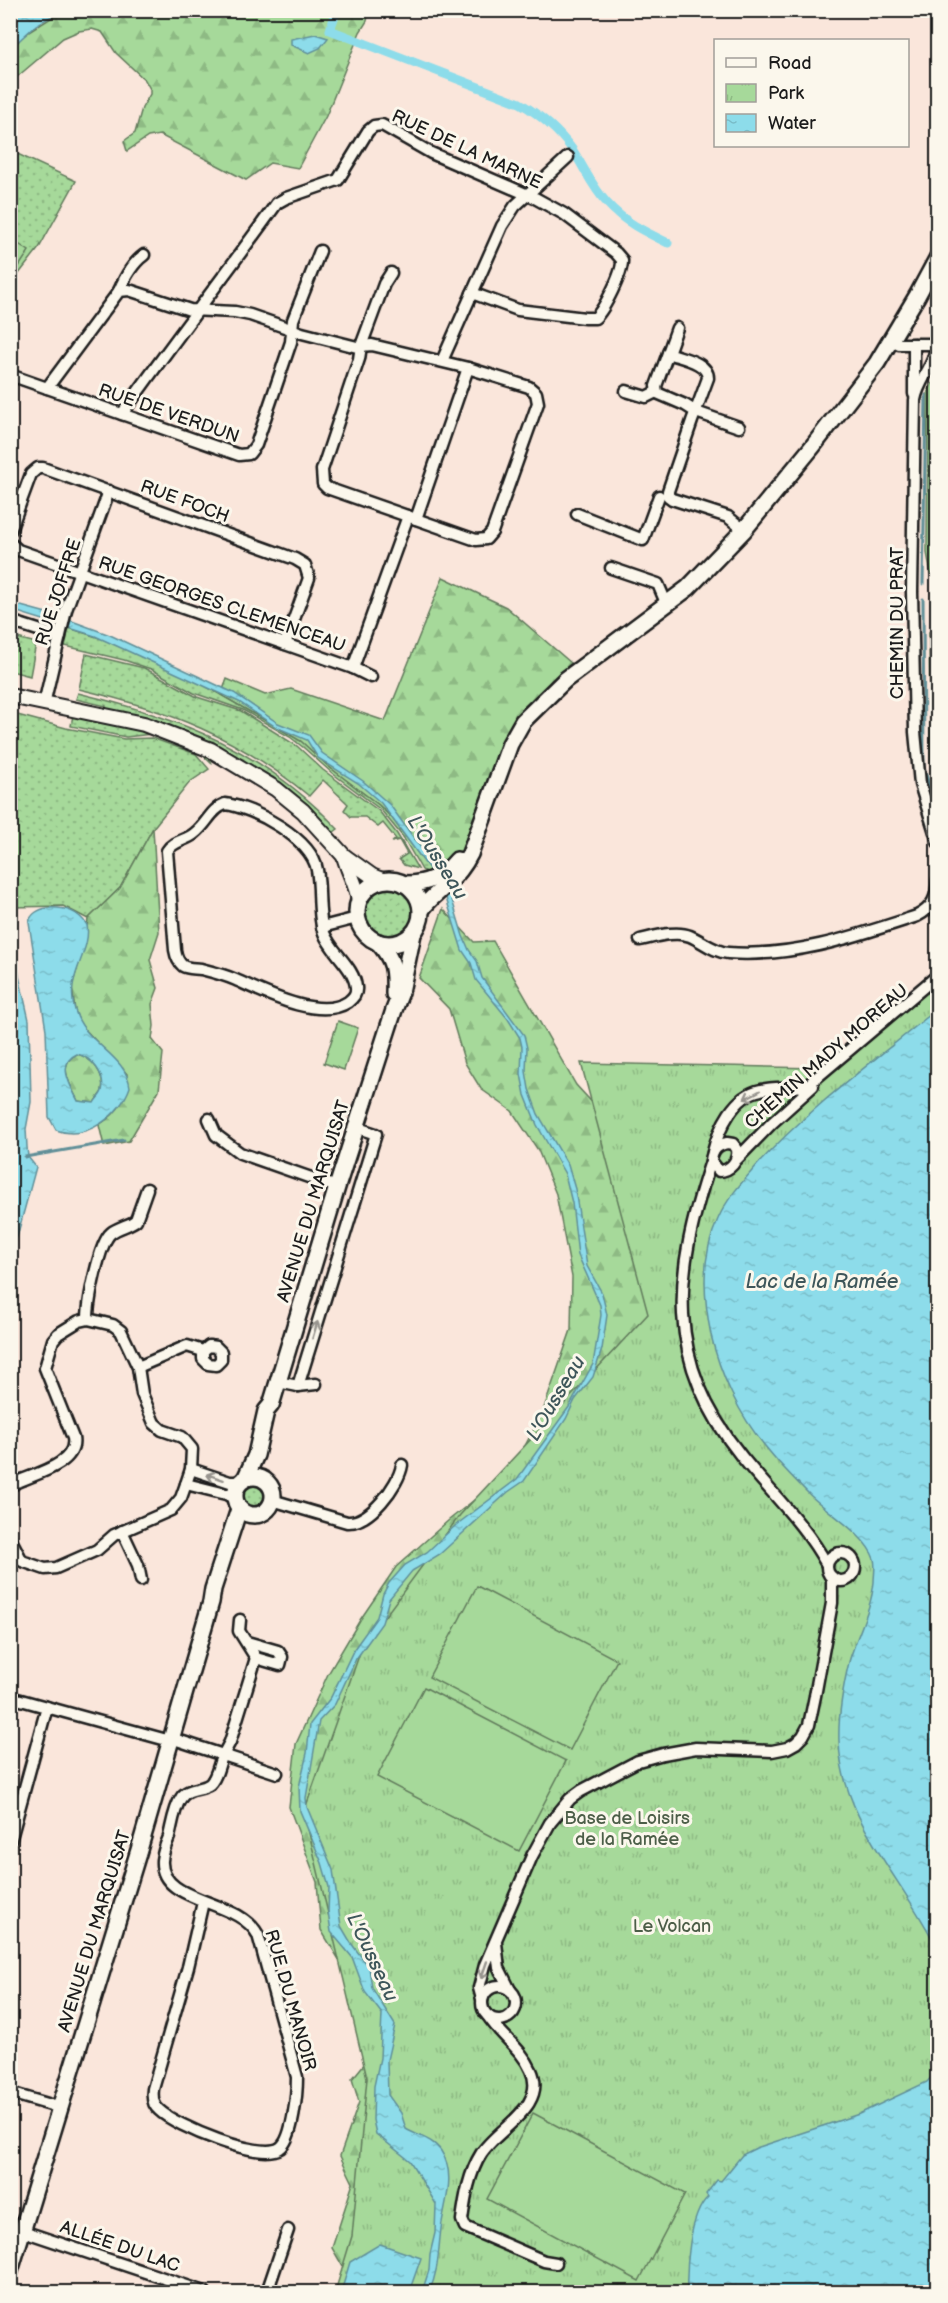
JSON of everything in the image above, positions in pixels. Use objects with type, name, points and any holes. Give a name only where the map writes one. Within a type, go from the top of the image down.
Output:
[{"type":"main road","points":[[422,909],[416,893],[405,884],[392,879],[382,880],[372,884],[359,900],[357,918],[361,928],[368,936],[378,942],[397,943],[413,934],[427,901],[472,845],[510,744],[523,721],[565,680],[688,588],[744,530],[850,400],[892,340],[938,257]]},
{"type":"main road","points":[[405,884],[440,882]]},
{"type":"main road","name":"AVENUE DU MARQUISAT","points":[[263,1479],[262,1461],[271,1405],[337,1187],[401,992],[413,934]]},
{"type":"main road","name":"AVENUE DU MARQUISAT","points":[[378,942],[389,954],[393,965],[394,1010]]},
{"type":"main road","name":"AVENUE DU MARQUISAT","points":[[243,1480],[256,1455],[266,1411],[271,1405]]},
{"type":"main road","points":[[251,1477],[263,1479],[271,1488],[272,1500],[266,1510],[249,1515],[237,1504],[235,1492],[243,1480],[251,1477]]},
{"type":"main road","name":"AVENUE DU MARQUISAT","points":[[10,2271],[139,1850],[237,1504]]},
{"type":"main road","name":"AVENUE DU MARQUISAT","points":[[211,1602],[224,1581],[240,1532],[255,1515]]},
{"type":"street","name":"RUE DE LA MARNE","points":[[122,414],[277,203],[338,180],[368,131],[374,126],[382,125],[431,153],[468,167],[564,214],[622,260],[621,269],[595,318],[518,310],[472,293]]},
{"type":"street","points":[[442,361],[502,226],[525,195],[568,157]]},
{"type":"street","name":"RUE DE VERDUN","points":[[10,375],[239,455],[249,454],[256,446],[291,342],[293,320],[320,251]]},
{"type":"street","points":[[47,388],[144,255]]},
{"type":"street","points":[[119,291],[129,290],[190,310],[235,312],[350,347],[361,346],[372,345],[442,361],[533,389],[538,403],[492,532],[486,539],[476,540],[327,488],[321,480],[322,470],[359,359],[361,346],[384,284],[391,273]]},
{"type":"street","points":[[656,392],[676,328]]},
{"type":"street","name":"CHEMIN DU PRAT","points":[[892,340],[899,344],[937,344],[935,356],[919,386],[915,400]]},
{"type":"street","name":"CHEMIN DU PRAT","points":[[914,344],[912,592],[915,732],[920,784],[938,842]]},
{"type":"street","points":[[577,514],[643,540],[664,495],[708,378],[707,370],[700,365],[668,353]]},
{"type":"street","points":[[412,518],[468,368]]},
{"type":"street","points":[[626,391],[646,397],[656,392],[696,411],[739,427]]},
{"type":"street","name":"RUE FOCH","points":[[10,531],[31,474],[38,468],[47,468],[301,561],[307,568],[309,579],[285,644]]},
{"type":"street","name":"RUE JOFFRE","points":[[44,704],[62,627],[110,491]]},
{"type":"street","points":[[664,495],[672,499],[700,504],[731,518],[744,530]]},
{"type":"street","name":"RUE GEORGES CLEMENCEAU","points":[[353,668],[412,518]]},
{"type":"street","points":[[10,543],[18,550],[80,572]]},
{"type":"street","points":[[611,568],[658,584],[667,605]]},
{"type":"street","name":"RUE GEORGES CLEMENCEAU","points":[[80,572],[353,668],[371,677]]},
{"type":"street","points":[[10,621],[62,627]]},
{"type":"street","points":[[10,696],[144,724],[211,750],[276,789],[303,811],[344,856],[372,876],[382,880]]},
{"type":"street","points":[[225,804],[275,822],[294,837],[316,863],[322,927],[331,946],[350,971],[356,986],[354,996],[341,1006],[320,1008],[306,1006],[270,995],[232,978],[183,966],[175,950],[167,851],[175,843],[197,832],[214,810],[225,804]]},
{"type":"street","points":[[344,856],[359,900]]},
{"type":"street","points":[[640,940],[682,934],[727,953],[795,950],[846,938],[917,916],[927,910],[934,901],[938,880]]},
{"type":"street","points":[[322,927],[357,918]]},
{"type":"street","name":"CHEMIN MADY MOREAU","points":[[827,1564],[816,1543],[725,1435],[702,1397],[689,1360],[684,1326],[682,1287],[689,1237],[712,1156],[725,1121],[744,1099],[761,1090],[795,1089],[809,1084],[938,975]]},
{"type":"street","name":"CHEMIN MADY MOREAU","points":[[737,1159],[804,1094],[938,980]]},
{"type":"street","points":[[209,1119],[216,1135],[240,1153],[337,1187]]},
{"type":"street","points":[[298,1386],[376,1134],[356,1127]]},
{"type":"street","points":[[703,1188],[726,1170],[737,1159],[737,1149],[727,1143],[721,1144],[712,1156],[716,1169],[726,1170]]},
{"type":"street","points":[[88,1319],[89,1297],[104,1243],[111,1233],[136,1220],[147,1189]]},
{"type":"street","points":[[10,1538],[22,1561],[49,1569],[96,1551],[110,1538],[171,1510],[181,1498],[191,1469],[193,1453],[189,1443],[181,1436],[160,1429],[153,1421],[141,1391],[138,1367],[119,1329],[111,1324],[88,1319],[79,1321],[57,1335],[45,1368],[73,1438],[72,1450],[64,1461],[13,1481]]},
{"type":"street","points":[[138,1367],[187,1346],[203,1351]]},
{"type":"street","points":[[278,1382],[298,1386],[316,1384]]},
{"type":"street","points":[[272,1500],[347,1522],[355,1522],[362,1519],[388,1496],[398,1481],[402,1465]]},
{"type":"street","points":[[191,1469],[230,1482],[243,1480]]},
{"type":"street","points":[[186,1484],[226,1494],[237,1504]]},
{"type":"street","points":[[122,1532],[138,1565],[141,1580]]},
{"type":"street","points":[[816,1543],[848,1554],[853,1562],[853,1573],[832,1603]]},
{"type":"street","points":[[556,2263],[544,2261],[465,2228],[462,2220],[473,2171],[481,2154],[532,2100],[534,2077],[523,2055],[498,2031],[483,2008],[479,1988],[485,1965],[542,1836],[559,1811],[581,1791],[638,1761],[663,1754],[696,1748],[772,1751],[796,1743],[803,1736],[812,1713],[832,1603],[832,1577],[827,1564],[832,1555],[840,1551]]},
{"type":"street","points":[[832,1577],[837,1581],[848,1580]]},
{"type":"street","points":[[240,1620],[239,1631],[256,1658],[280,1665],[282,1657],[278,1651],[247,1642]]},
{"type":"street","name":"RUE DU MANOIR","points":[[203,1902],[188,1966],[153,2089],[153,2099],[162,2113],[200,2134],[232,2145],[274,2151],[282,2146],[288,2134],[297,2089],[297,2077],[258,1935],[251,1923],[240,1915],[203,1902],[170,1883],[164,1872],[162,1860],[180,1799],[189,1791],[211,1782],[230,1742],[256,1658]]},
{"type":"street","points":[[10,1697],[177,1740],[277,1773]]},
{"type":"street","points":[[10,1842],[47,1707]]},
{"type":"street","points":[[496,1943],[499,1968],[516,2002],[506,2028],[509,2042]]},
{"type":"street","points":[[482,1999],[487,1990],[496,1986],[510,1990]]},
{"type":"street","points":[[488,2016],[497,2020],[511,2015]]},
{"type":"street","points":[[10,2093],[61,2108]]},
{"type":"street","points":[[267,2292],[288,2230]]},
{"type":"street","name":"ALLÉE DU LAC","points":[[23,2231],[205,2292]]},
{"type":"green space","points":[[62,11],[369,11],[367,21],[360,32],[326,116],[298,168],[270,163],[246,180],[160,135],[148,137],[127,151],[124,141],[135,133],[150,89],[145,80],[116,53],[102,32],[92,29],[79,31],[63,38],[11,82],[11,49],[24,35]]},
{"type":"green space","points":[[11,151],[76,181],[39,248],[11,284]]},
{"type":"green space","points":[[11,239],[29,251],[11,279]]},
{"type":"green space","points":[[937,374],[938,573],[931,574],[927,553],[928,392]]},
{"type":"green space","points":[[443,577],[506,607],[571,663],[519,712],[454,867],[432,872],[392,818],[379,805],[328,766],[301,741],[221,695],[227,679],[265,695],[291,689],[385,721]]},
{"type":"green space","points":[[937,627],[937,790],[931,762],[929,632]]},
{"type":"green space","points":[[69,628],[103,639],[193,679],[301,741],[392,818],[432,872],[422,870],[403,837],[381,810],[332,773],[290,737],[243,710],[194,693],[151,669],[65,646]]},
{"type":"green space","points":[[10,636],[36,643],[30,676],[11,671]]},
{"type":"green space","points":[[86,654],[144,668],[197,697],[241,711],[297,746],[323,770],[379,811],[397,834],[418,869],[404,865],[399,859],[407,854],[399,840],[392,842],[396,839],[383,823],[378,827],[365,817],[351,817],[344,810],[348,804],[323,780],[309,796],[256,757],[201,728],[142,706],[79,689]]},
{"type":"green space","points":[[78,693],[152,714],[218,741],[250,758],[280,778],[310,801],[338,829],[331,831],[269,778],[228,752],[183,733],[105,710],[106,706],[76,699]]},
{"type":"green space","points":[[10,713],[66,728],[124,739],[152,738],[196,754],[209,769],[190,782],[153,828],[120,888],[88,919],[63,906],[12,907]]},
{"type":"green space","points":[[73,715],[139,728],[209,755],[212,764],[199,752],[152,734],[126,737],[71,726]]},
{"type":"green space","points":[[153,828],[159,932],[150,960],[158,988],[152,1004],[154,1026],[152,1039],[163,1053],[159,1090],[129,1141],[104,1146],[99,1125],[121,1104],[127,1074],[80,1024],[75,1011],[72,986],[84,946],[88,919],[120,888]]},
{"type":"green space","points":[[390,885],[400,887],[409,893],[415,902],[417,912],[415,922],[409,931],[400,937],[390,939],[380,937],[371,931],[365,922],[363,912],[365,902],[371,893],[380,887]]},
{"type":"green space","points":[[443,909],[474,942],[493,941],[576,1085],[611,1123],[657,1286],[615,1446],[382,1959],[350,2262],[343,2267],[332,2248],[353,2183],[340,2156],[359,2102],[352,2079],[365,2063],[343,1966],[321,1930],[317,1882],[289,1807],[296,1744],[328,1674],[360,1620],[396,1567],[449,1520],[513,1469],[543,1411],[571,1330],[572,1277],[556,1194],[538,1150],[512,1111],[481,1089],[465,1063],[449,1009],[419,978]]},
{"type":"green space","name":"Base de Loisirs de la Ramée","points":[[937,969],[937,2292],[335,2292],[352,2236],[367,2078],[304,1812],[362,1647],[460,1515],[648,1314],[581,1063],[818,1068]]},
{"type":"green space","points":[[338,1021],[358,1028],[344,1070],[324,1063]]},
{"type":"green space","points":[[10,1046],[16,1123],[11,1199],[10,1199]]},
{"type":"green space","points":[[77,1054],[92,1063],[102,1078],[102,1091],[94,1103],[78,1101],[69,1082],[67,1063]]},
{"type":"green space","points":[[254,1482],[263,1486],[267,1495],[263,1504],[254,1508],[245,1504],[241,1495],[245,1486]]},
{"type":"green space","points":[[477,1586],[617,1660],[570,1750],[429,1677]]},
{"type":"green space","points":[[424,1687],[566,1761],[519,1851],[377,1777]]},
{"type":"green space","points":[[533,2113],[685,2194],[639,2281],[487,2199]]},
{"type":"water","points":[[11,10],[61,11],[36,25],[11,48]]},
{"type":"water","points":[[315,34],[328,38],[320,48],[309,53],[291,45],[291,39]]},
{"type":"water","points":[[10,603],[61,617],[110,635],[234,693],[278,723],[309,735],[322,753],[363,781],[390,805],[437,870],[450,893],[463,936],[477,961],[482,978],[524,1035],[529,1089],[538,1114],[568,1165],[575,1189],[587,1266],[602,1293],[607,1315],[602,1349],[593,1377],[575,1400],[566,1419],[524,1481],[508,1492],[440,1554],[412,1571],[389,1599],[382,1623],[356,1659],[335,1704],[319,1721],[306,1798],[307,1807],[333,1870],[341,1926],[369,1967],[372,1988],[395,2025],[387,2060],[388,2095],[401,2113],[406,2129],[438,2147],[446,2160],[448,2170],[448,2190],[438,2261],[429,2292],[422,2292],[429,2270],[435,2233],[436,2204],[410,2161],[376,2134],[373,2120],[374,2086],[380,2058],[382,2014],[365,1992],[352,1957],[331,1932],[328,1911],[329,1887],[322,1863],[300,1811],[299,1787],[307,1753],[310,1724],[331,1697],[354,1649],[377,1617],[383,1594],[389,1583],[405,1565],[427,1552],[456,1525],[517,1479],[569,1407],[593,1364],[601,1315],[600,1305],[578,1255],[572,1203],[565,1174],[537,1125],[525,1095],[521,1074],[520,1038],[508,1019],[476,980],[471,963],[462,950],[446,898],[432,873],[381,803],[358,783],[318,758],[307,740],[276,727],[239,702],[95,636],[11,610]]},
{"type":"water","points":[[60,908],[70,911],[80,916],[87,925],[86,945],[73,986],[75,1010],[87,1032],[121,1066],[130,1087],[126,1097],[111,1116],[91,1129],[79,1132],[68,1133],[56,1130],[49,1117],[46,1030],[29,923],[33,915],[45,909]],"holes":[[[77,1054],[96,1067],[102,1078],[102,1091],[94,1103],[78,1101],[67,1076],[67,1063]]]},
{"type":"water","points":[[10,912],[19,976],[29,1020],[31,1102],[26,1129],[28,1157],[36,1167],[11,1259],[10,1199],[16,1123],[10,1046]]},
{"type":"water","name":"Lac de la Ramée","points":[[937,1009],[937,1948],[862,1823],[842,1770],[839,1741],[841,1701],[849,1662],[872,1593],[874,1559],[870,1550],[856,1533],[811,1496],[781,1466],[739,1408],[725,1379],[711,1335],[706,1306],[705,1276],[712,1233],[718,1219],[731,1197],[758,1164],[800,1122]]},
{"type":"water","points":[[937,2071],[937,2292],[687,2292],[688,2256],[697,2216],[708,2197],[706,2194],[717,2180],[721,2181],[742,2155],[756,2148],[859,2114],[927,2082]]},
{"type":"water","points":[[380,2244],[421,2258],[409,2292],[341,2292],[350,2262]]},
{"type":"waterway","points":[[337,10],[330,30],[520,103],[535,113],[567,142],[602,197],[620,216],[668,243]]},
{"type":"waterway","points":[[923,584],[926,395]]},
{"type":"waterway","points":[[923,599],[924,768],[938,813]]},
{"type":"waterway","points":[[25,1157],[124,1140]]},
{"type":"water label","name":"L'Ousseau","points":[[438,857]]},
{"type":"water label","name":"L'Ousseau","points":[[555,1398]]},
{"type":"water label","name":"L'Ousseau","points":[[373,1957]]},
{"type":"park label","name":"Le Volcan","points":[[672,1926]]}]
